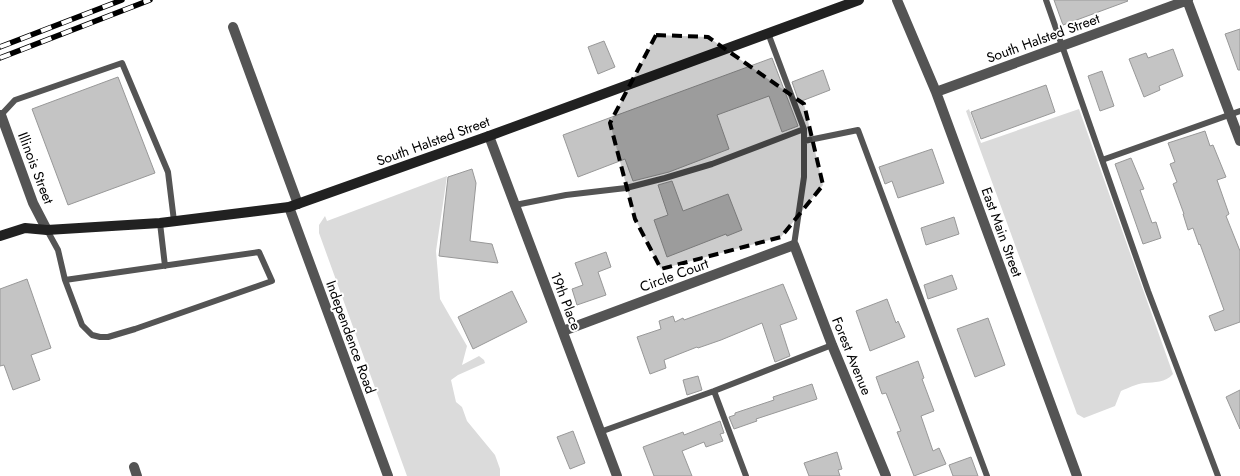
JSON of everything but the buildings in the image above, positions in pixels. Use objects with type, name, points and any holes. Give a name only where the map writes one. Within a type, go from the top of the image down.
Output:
[{"type":"street","name":"South Halsted Street","points":[[0,236],[25,228],[47,230],[160,223],[293,205],[489,136],[859,0]]},
{"type":"street","name":"East Main Street","points":[[897,0],[936,92],[1077,476]]},
{"type":"street","name":"South Halsted Street","points":[[936,92],[1188,0]]},
{"type":"street","points":[[1188,0],[1235,113],[1240,141]]},
{"type":"street","name":"Independence Road","points":[[233,27],[388,476]]},
{"type":"street","name":"Illinois Street","points":[[2,114],[33,203],[47,230]]},
{"type":"street","name":"19th Place","points":[[489,136],[617,476]]},
{"type":"street","name":"Circle Court","points":[[563,331],[794,245]]},
{"type":"street","name":"Forest Avenue","points":[[794,245],[832,345],[886,476]]},
{"type":"lane","points":[[1046,0],[1152,300],[1218,476]]},
{"type":"lane","points":[[768,33],[804,129],[804,176],[794,245]]},
{"type":"lane","points":[[2,114],[15,100],[122,63],[168,172],[174,221]]},
{"type":"lane","points":[[1102,160],[1235,113]]},
{"type":"lane","points":[[515,205],[566,195],[626,188],[665,178],[712,164],[804,129]]},
{"type":"lane","points":[[804,141],[858,130],[987,476]]},
{"type":"lane","points":[[160,223],[165,266]]},
{"type":"lane","points":[[47,230],[58,250],[65,280],[82,325],[92,335],[100,338],[135,329],[272,281],[259,252],[65,280]]},
{"type":"lane","points":[[600,432],[714,391],[832,345]]},
{"type":"lane","points":[[714,391],[746,476]]},
{"type":"highlighted area","points":[[656,35],[708,37],[804,104],[823,185],[781,237],[661,269],[635,219],[610,123]]},
{"type":"shaded area","points":[[969,109],[981,143],[1079,109],[1173,374],[1170,377],[1160,382],[1138,384],[1121,391],[1115,406],[1084,418],[1077,414],[966,111]]},
{"type":"shaded area","points":[[447,176],[436,251],[440,299],[467,346],[462,365],[479,356],[485,363],[451,380],[456,402],[462,407],[467,421],[495,455],[500,469],[500,476],[407,476],[319,233],[319,225],[325,216],[327,221]]},
{"type":"railway","points":[[0,47],[122,0]]},
{"type":"railway","points":[[0,58],[150,0]]}]
